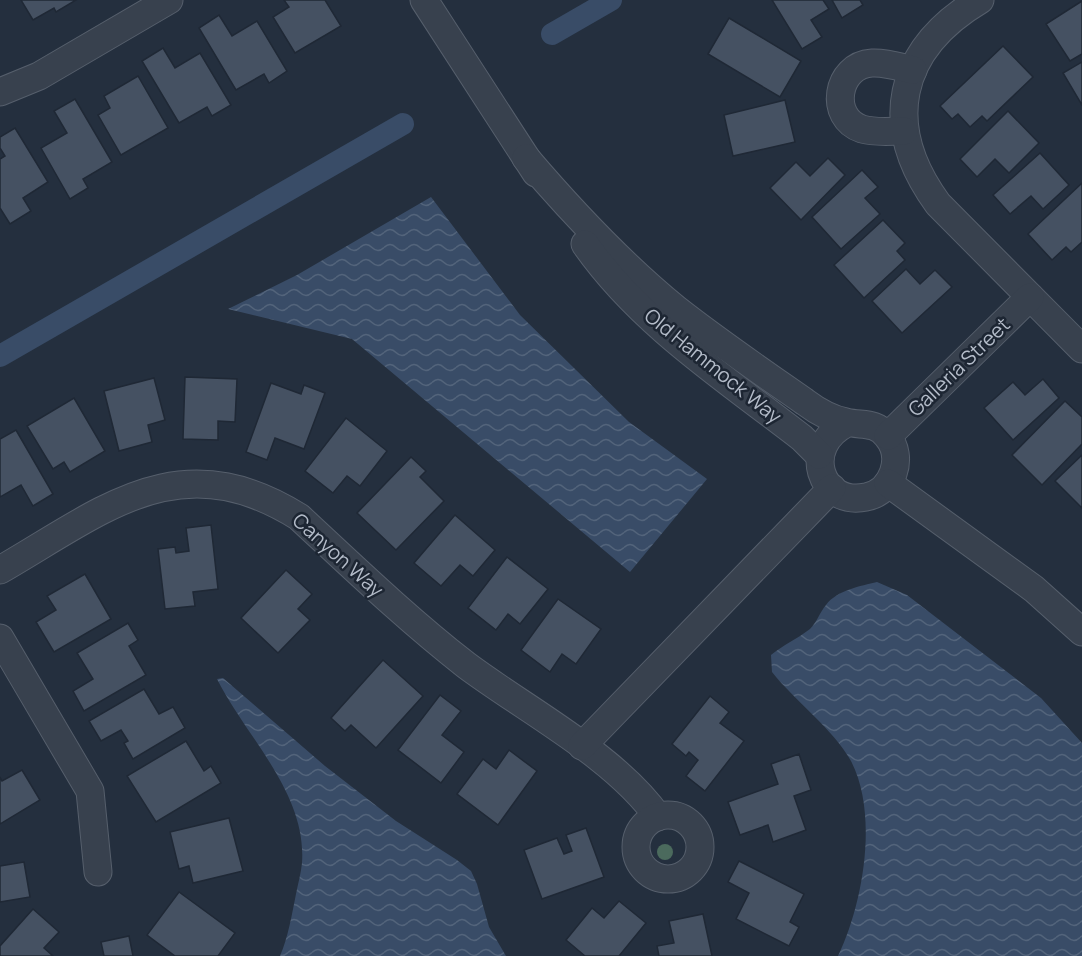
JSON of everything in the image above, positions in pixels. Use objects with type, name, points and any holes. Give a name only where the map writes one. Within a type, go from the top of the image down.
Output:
[{"type":"street","points":[[0,92],[39,76],[169,0]]},
{"type":"street","name":"Old Hammock Way","points":[[424,0],[526,158],[592,254],[628,296],[681,345],[802,438],[819,455]]},
{"type":"street","points":[[980,0],[942,27],[923,51],[913,70],[905,97],[904,130],[910,155],[922,181],[938,204],[1082,349]]},
{"type":"street","points":[[904,130],[862,129],[850,122],[842,111],[839,98],[842,85],[849,73],[859,66],[872,63],[913,70]]},
{"type":"street","name":"Old Hammock Way","points":[[526,158],[601,241],[676,308],[819,412],[847,423]]},
{"type":"street","name":"Galleria Street","points":[[888,436],[1030,297]]},
{"type":"street","points":[[847,423],[869,424],[888,436],[895,450],[896,465],[888,483],[881,490],[868,497],[853,498],[832,488],[821,470],[819,455],[824,441],[834,430],[847,423]]},
{"type":"street","name":"Canyon Way","points":[[0,570],[114,503],[138,493],[171,484],[203,483],[232,488],[278,504],[299,517],[422,630],[582,746],[643,796],[658,817]]},
{"type":"street","points":[[888,483],[1034,590],[1082,632]]},
{"type":"street","points":[[582,746],[832,488]]},
{"type":"street","points":[[0,638],[90,791],[98,872]]},
{"type":"water","points":[[431,197],[520,315],[629,422],[707,479],[630,572],[352,339],[228,309],[297,275]]},
{"type":"water","points":[[877,582],[907,595],[1041,698],[1082,743],[1082,956],[838,956],[855,911],[864,859],[866,833],[860,783],[844,749],[772,672],[771,655],[810,629],[826,605],[836,596],[850,589]]},
{"type":"water","points":[[223,678],[325,766],[396,821],[471,871],[489,927],[506,956],[280,956],[301,871],[301,837],[295,813],[285,789],[217,679]]},
{"type":"building","points":[[21,0],[76,0],[56,12],[54,8],[33,20]]},
{"type":"building","points":[[284,0],[325,0],[341,26],[295,53],[273,17],[289,7]]},
{"type":"building","points":[[772,0],[823,0],[829,9],[811,20],[822,37],[802,49]]},
{"type":"building","points":[[832,0],[860,0],[863,5],[842,18]]},
{"type":"building","points":[[1082,1],[1082,54],[1070,61],[1046,24]]},
{"type":"building","points":[[219,15],[232,36],[257,21],[287,71],[269,83],[264,74],[236,90],[199,28]]},
{"type":"building","points":[[729,18],[801,61],[780,97],[708,54]]},
{"type":"building","points":[[1003,46],[1033,77],[987,121],[982,116],[970,127],[958,114],[952,119],[940,106]]},
{"type":"building","points":[[163,48],[175,68],[200,53],[231,105],[212,116],[207,107],[179,123],[142,61]]},
{"type":"building","points":[[1082,62],[1082,105],[1063,73]]},
{"type":"building","points":[[138,76],[168,128],[121,155],[98,115],[110,108],[104,96]]},
{"type":"building","points":[[75,99],[112,162],[83,179],[88,188],[70,199],[41,148],[67,133],[54,111]]},
{"type":"building","points":[[785,100],[795,142],[733,156],[724,115]]},
{"type":"building","points":[[1008,111],[1039,143],[1009,173],[995,159],[977,177],[960,159]]},
{"type":"building","points":[[15,128],[48,182],[23,198],[31,211],[10,224],[0,208],[0,159],[5,156],[0,148],[0,137]]},
{"type":"building","points":[[1040,153],[1069,185],[1043,209],[1031,196],[1010,214],[993,195]]},
{"type":"building","points":[[828,158],[845,175],[801,220],[770,188],[796,162],[810,176]]},
{"type":"building","points":[[862,170],[878,187],[865,198],[880,214],[841,249],[812,217]]},
{"type":"building","points":[[1082,183],[1082,242],[1071,252],[1066,247],[1052,260],[1028,234]]},
{"type":"building","points":[[883,220],[905,243],[897,251],[905,260],[864,298],[834,265]]},
{"type":"building","points":[[906,269],[920,284],[935,270],[952,287],[902,333],[872,301]]},
{"type":"building","points":[[185,377],[237,379],[235,422],[218,421],[218,440],[183,439]]},
{"type":"building","points":[[154,378],[165,420],[148,425],[152,442],[119,451],[104,391]]},
{"type":"building","points":[[1043,379],[1059,398],[1013,440],[984,408],[1013,382],[1025,395]]},
{"type":"building","points":[[271,383],[301,394],[304,385],[325,393],[304,449],[275,438],[267,460],[246,452]]},
{"type":"building","points":[[74,398],[105,451],[70,472],[64,462],[53,469],[27,426]]},
{"type":"building","points":[[1065,401],[1082,417],[1082,444],[1042,485],[1012,455]]},
{"type":"building","points":[[346,418],[387,451],[360,486],[347,476],[333,493],[305,471]]},
{"type":"building","points":[[16,430],[53,494],[33,506],[21,485],[0,497],[0,439]]},
{"type":"building","points":[[1082,455],[1082,508],[1055,481]]},
{"type":"building","points":[[411,457],[426,471],[420,477],[444,501],[396,550],[357,513]]},
{"type":"building","points":[[455,515],[495,550],[473,576],[460,565],[441,586],[414,563]]},
{"type":"building","points":[[211,525],[218,589],[193,592],[195,606],[165,609],[158,549],[175,547],[176,553],[189,551],[186,528]]},
{"type":"building","points":[[507,557],[548,589],[520,624],[508,614],[496,630],[468,608]]},
{"type":"building","points":[[286,570],[312,594],[298,609],[310,620],[278,653],[241,618]]},
{"type":"building","points":[[85,574],[111,619],[54,652],[36,622],[56,610],[47,596]]},
{"type":"building","points":[[558,599],[601,629],[576,664],[562,654],[550,672],[521,650]]},
{"type":"building","points":[[128,623],[138,640],[129,646],[146,675],[84,711],[73,691],[93,679],[77,653]]},
{"type":"building","points":[[383,660],[423,696],[376,748],[351,725],[345,731],[331,718]]},
{"type":"building","points":[[144,689],[159,714],[173,707],[185,728],[133,759],[124,743],[128,741],[121,730],[101,741],[89,721]]},
{"type":"building","points":[[440,695],[461,711],[442,735],[464,752],[441,783],[398,750]]},
{"type":"building","points":[[710,696],[729,712],[720,723],[744,741],[705,791],[686,776],[698,760],[689,752],[686,756],[672,744]]},
{"type":"building","points":[[186,741],[204,771],[211,766],[221,783],[156,822],[127,776]]},
{"type":"building","points":[[509,750],[537,771],[498,825],[457,794],[483,759],[496,769]]},
{"type":"building","points":[[799,754],[811,790],[794,796],[806,830],[773,842],[768,825],[740,835],[728,802],[778,784],[771,764]]},
{"type":"building","points":[[22,770],[40,800],[0,824],[0,777],[2,781]]},
{"type":"building","points":[[229,818],[243,871],[193,883],[189,866],[179,869],[170,832]]},
{"type":"building","points":[[586,828],[604,877],[542,899],[524,850],[557,838],[564,854],[572,851],[566,835]]},
{"type":"building","points":[[739,861],[804,894],[790,922],[799,927],[789,946],[736,919],[749,893],[728,882]]},
{"type":"building","points":[[24,862],[30,897],[0,902],[0,866]]},
{"type":"building","points":[[179,892],[235,933],[218,956],[175,956],[147,935]]},
{"type":"building","points":[[619,901],[646,923],[619,956],[585,956],[566,940],[592,908],[604,918]]},
{"type":"building","points":[[33,909],[59,932],[44,948],[53,956],[0,956],[0,946]]},
{"type":"building","points":[[703,914],[712,956],[659,956],[657,946],[674,943],[669,921]]},
{"type":"building","points":[[129,936],[133,956],[104,956],[101,942]]},
{"type":"waterway","points":[[552,34],[611,0]]},
{"type":"waterway","points":[[0,356],[403,124]]}]
